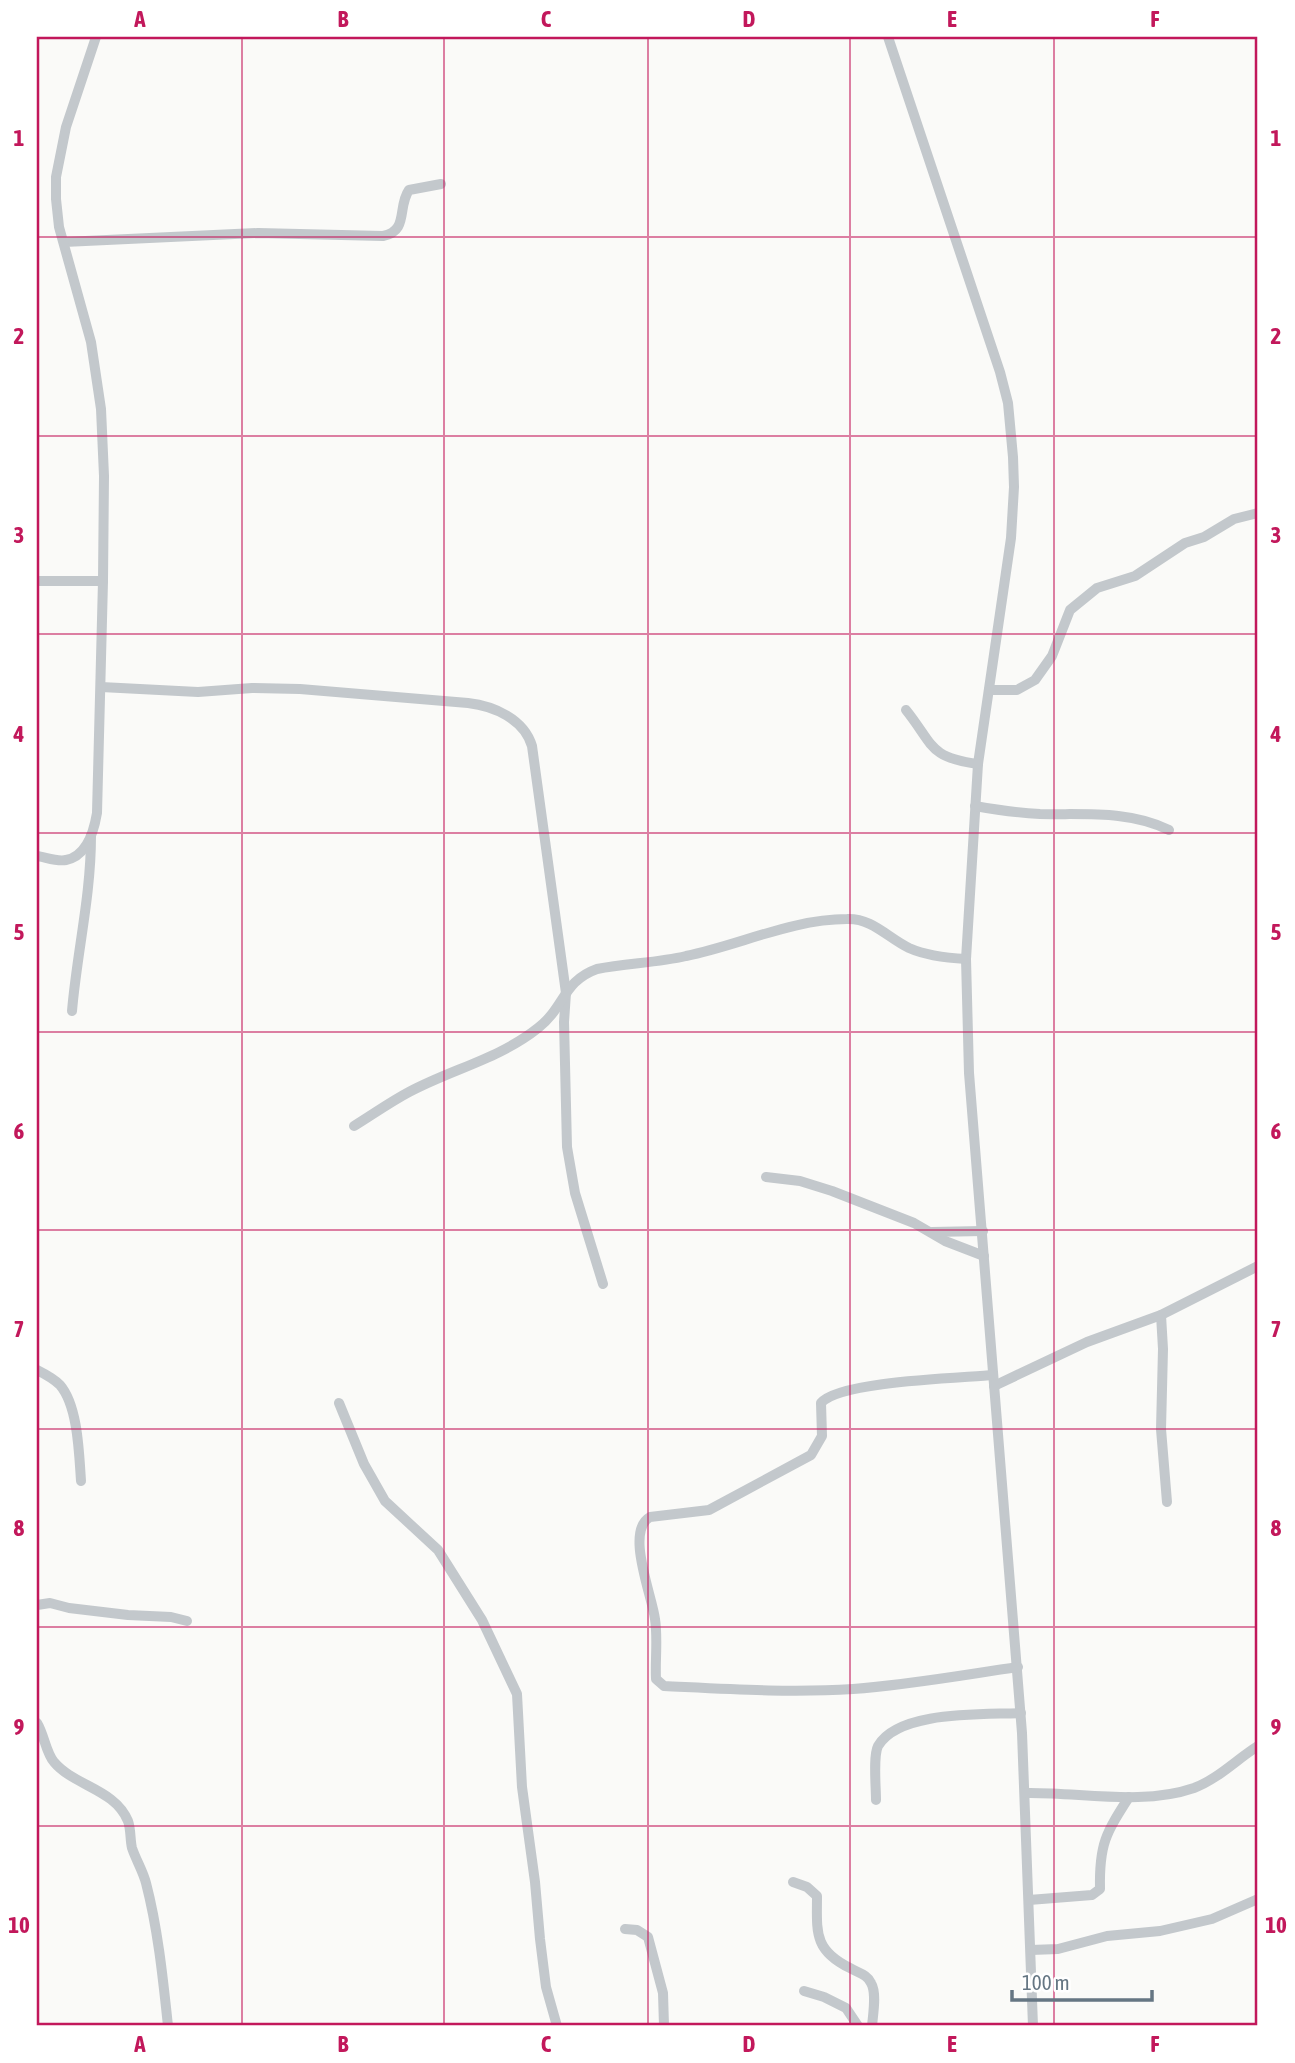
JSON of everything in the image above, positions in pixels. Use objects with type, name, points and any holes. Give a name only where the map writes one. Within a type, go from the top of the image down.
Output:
[{"type":"street","points":[[72,1011],[86,919],[91,836],[97,813],[104,476],[101,409],[86,321],[59,227],[56,177],[66,127],[96,37]]},
{"type":"street","points":[[888,37],[975,294],[1008,403],[1014,488],[1010,538],[978,764],[966,959],[969,1073],[1021,1713],[1033,2026]]},
{"type":"street","points":[[64,242],[258,233],[383,236],[397,231],[404,197],[409,190],[441,184]]},
{"type":"street","points":[[989,690],[1017,690],[1035,680],[1052,656],[1070,610],[1097,588],[1135,576],[1185,543],[1204,537],[1234,519],[1258,513]]},
{"type":"street","points":[[37,581],[103,581]]},
{"type":"street","points":[[101,687],[198,692],[252,688],[300,689],[468,703],[482,705],[510,717],[530,737],[566,993],[564,1022],[568,1147],[575,1193],[603,1284]]},
{"type":"street","points":[[906,710],[936,752],[955,761],[978,764]]},
{"type":"street","points":[[975,806],[1027,813],[1123,817],[1156,823],[1169,830]]},
{"type":"street","points":[[37,856],[65,860],[80,853],[91,836]]},
{"type":"street","points":[[354,1126],[410,1092],[514,1045],[552,1016],[569,986],[585,973],[597,969],[684,957],[765,932],[848,918],[877,927],[905,947],[920,953],[966,959]]},
{"type":"street","points":[[766,1177],[800,1181],[832,1191],[893,1214],[929,1233],[984,1256]]},
{"type":"street","points":[[929,1233],[983,1231]]},
{"type":"street","points":[[1018,1667],[853,1689],[799,1691],[664,1686],[656,1679],[656,1621],[644,1574],[638,1532],[643,1521],[650,1517],[709,1510],[811,1455],[822,1436],[821,1403],[826,1396],[911,1381],[993,1380],[1161,1315],[1258,1266]]},
{"type":"street","points":[[1161,1315],[1161,1429],[1167,1502]]},
{"type":"street","points":[[37,1370],[53,1378],[62,1387],[72,1408],[81,1481]]},
{"type":"street","points":[[339,1403],[364,1464],[385,1501],[438,1550],[482,1620],[517,1694],[522,1787],[541,1951],[546,1987],[557,2026]]},
{"type":"street","points":[[37,1605],[50,1603],[69,1608],[171,1617],[187,1621]]},
{"type":"street","points":[[876,1800],[876,1749],[884,1738],[905,1723],[961,1716],[1021,1713]]},
{"type":"street","points":[[37,1723],[47,1742],[52,1760],[64,1771],[113,1802],[128,1821],[133,1849],[146,1882],[162,1969],[168,2026]]},
{"type":"street","points":[[1026,1793],[1157,1796],[1195,1787],[1213,1779],[1258,1746]]},
{"type":"street","points":[[1029,1899],[1092,1895],[1100,1889],[1102,1846],[1106,1833],[1129,1797]]},
{"type":"street","points":[[793,1882],[807,1887],[817,1896],[817,1937],[828,1953],[847,1967],[866,1975],[873,1985],[872,2026]]},
{"type":"street","points":[[1031,1950],[1058,1949],[1107,1936],[1160,1931],[1212,1919],[1258,1899]]},
{"type":"street","points":[[625,1929],[637,1930],[648,1937],[663,1993],[664,2026]]},
{"type":"street","points":[[804,1991],[846,2008],[858,2026]]}]
